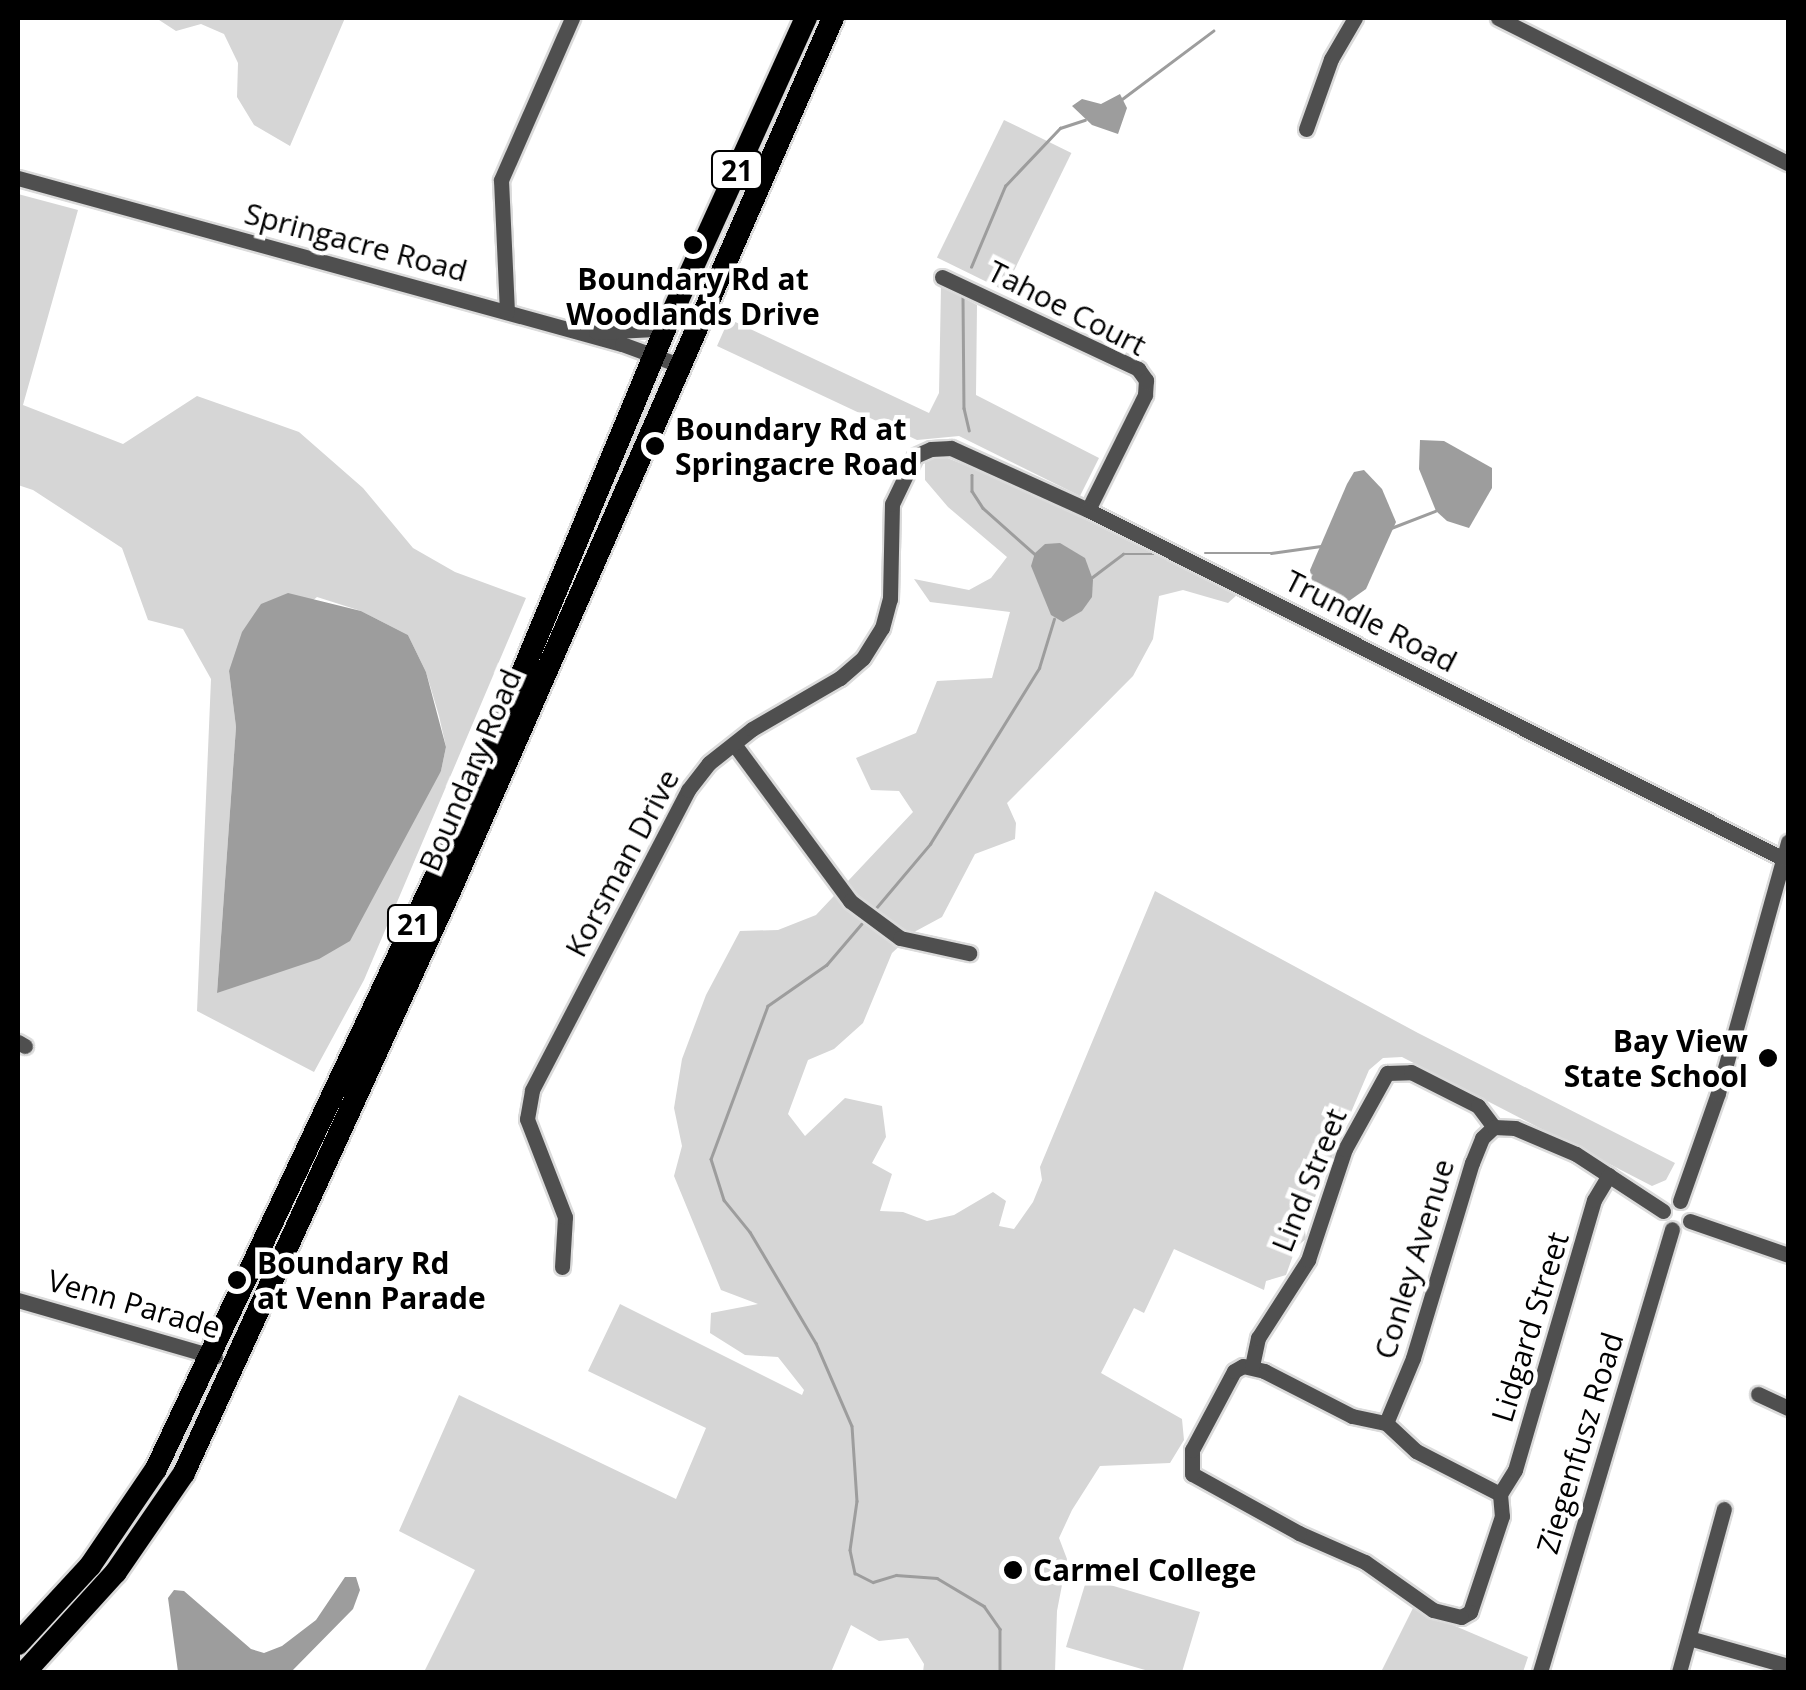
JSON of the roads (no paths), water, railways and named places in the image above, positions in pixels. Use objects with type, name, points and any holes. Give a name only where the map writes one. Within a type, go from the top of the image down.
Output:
[{"type":"highway","name":"Boundary Road","points":[[18,1644],[90,1566],[156,1469],[450,846],[668,322],[806,18]]},
{"type":"highway","name":"Boundary Road","points":[[25,1672],[104,1586],[184,1474],[451,890],[833,18]]},
{"type":"street","points":[[507,312],[501,180],[572,18]]},
{"type":"street","points":[[1306,129],[1331,59],[1355,18]]},
{"type":"street","points":[[1498,18],[1788,163]]},
{"type":"street","name":"Springacre Road","points":[[18,178],[507,312],[679,364]]},
{"type":"street","name":"Tahoe Court","points":[[942,277],[1138,368],[1146,380],[1145,395],[1088,510]]},
{"type":"street","points":[[577,332],[655,329],[668,322]]},
{"type":"street","name":"Trundle Road","points":[[931,449],[951,448],[1088,510],[1786,850]]},
{"type":"street","name":"Korsman Drive","points":[[562,1266],[566,1217],[531,1136],[528,1104],[688,790],[709,764],[734,744],[781,710],[840,678],[863,658],[882,628],[890,599],[892,504],[915,456],[931,449]]},
{"type":"street","points":[[734,744],[850,902],[900,938],[969,953]]},
{"type":"street","points":[[1680,1202],[1718,1094],[1786,850]]},
{"type":"street","name":"Lind Street","points":[[1252,1366],[1258,1338],[1308,1260],[1346,1150],[1387,1073],[1411,1072],[1478,1106],[1494,1127]]},
{"type":"street","points":[[1494,1127],[1515,1128],[1576,1154],[1663,1211]]},
{"type":"street","name":"Conley Avenue","points":[[1386,1423],[1414,1358],[1472,1162],[1482,1138],[1494,1127]]},
{"type":"street","name":"Lidgard Street","points":[[1252,1366],[1234,1370],[1192,1450],[1192,1474],[1299,1533],[1365,1562],[1433,1610],[1461,1617],[1470,1612],[1502,1516],[1500,1494],[1515,1470],[1594,1200],[1609,1174]]},
{"type":"street","points":[[1680,1202],[1690,1208],[1690,1221],[1682,1229],[1672,1230],[1664,1223],[1663,1211],[1669,1204],[1680,1202]]},
{"type":"street","points":[[1690,1221],[1788,1254]]},
{"type":"street","name":"Ziegenfusz Road","points":[[1540,1672],[1672,1230]]},
{"type":"street","name":"Venn Parade","points":[[18,1300],[234,1362]]},
{"type":"street","points":[[1252,1366],[1352,1416],[1386,1423],[1416,1451],[1500,1494]]},
{"type":"street","points":[[1758,1394],[1788,1408]]},
{"type":"street","points":[[1679,1672],[1724,1509]]},
{"type":"street","points":[[1689,1638],[1788,1666]]},
{"type":"waterway","points":[[1122,99],[1213,31]]},
{"type":"waterway","points":[[971,267],[1005,186],[1060,128],[1085,120]]},
{"type":"waterway","points":[[963,297],[964,408],[969,430]]},
{"type":"waterway","points":[[972,475],[972,491],[983,508],[1037,556]]},
{"type":"waterway","points":[[1391,528],[1435,511]]},
{"type":"waterway","points":[[1205,553],[1271,553],[1321,546]]},
{"type":"waterway","points":[[1091,578],[1123,554],[1157,554]]},
{"type":"waterway","points":[[876,908],[930,844],[1039,668],[1054,619]]},
{"type":"waterway","points":[[862,924],[827,965],[768,1006],[711,1159],[724,1200],[750,1232],[816,1343],[852,1426],[857,1501],[850,1550],[855,1573],[873,1582],[896,1575],[937,1578],[984,1606],[1000,1629],[1000,1672]]},
{"type":"place","name":"Boundary Rd at Woodlands Drive","points":[[693,245]]},
{"type":"place","name":"Boundary Rd at Springacre Road","points":[[655,446]]},
{"type":"place","name":"Bay View State School","points":[[1768,1058]]},
{"type":"place","name":"Boundary Rd at Venn Parade","points":[[237,1280]]},
{"type":"place","name":"Carmel College","points":[[1013,1570]]}]
